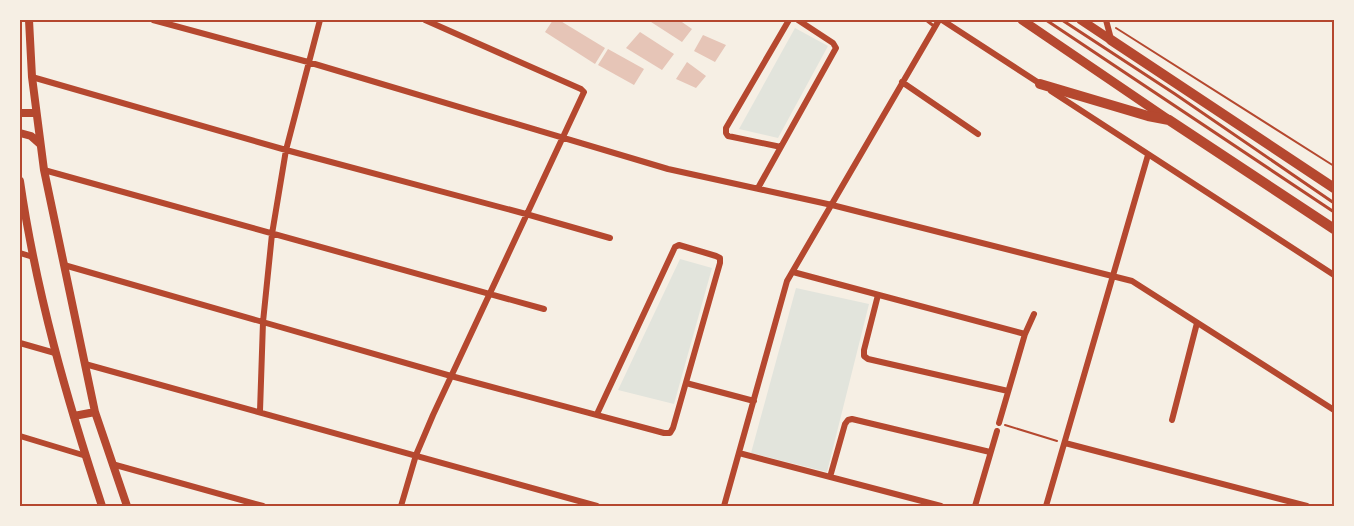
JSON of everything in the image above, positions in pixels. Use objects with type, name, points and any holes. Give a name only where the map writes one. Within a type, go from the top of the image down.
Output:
[{"type":"highway","points":[[1022,20],[1335,229]]},
{"type":"highway","points":[[1081,20],[1335,188]]},
{"type":"highway","points":[[1040,84],[1169,120]]},
{"type":"street","points":[[29,20],[32,77],[44,170],[95,412],[127,507]]},
{"type":"street","points":[[153,20],[308,62],[668,169],[832,205],[1132,281],[1335,410]]},
{"type":"street","points":[[260,411],[262,322],[272,234],[286,150],[320,20]]},
{"type":"street","points":[[401,507],[416,455],[561,137],[584,92],[425,20]]},
{"type":"street","points":[[781,147],[728,136],[726,128],[789,20]]},
{"type":"street","points":[[758,188],[836,48],[834,42],[798,20]]},
{"type":"street","points":[[724,507],[784,291],[902,82],[940,20],[1335,275]]},
{"type":"street","points":[[1106,20],[1111,40]]},
{"type":"street","points":[[32,77],[286,150],[610,238]]},
{"type":"street","points":[[902,82],[978,134]]},
{"type":"street","points":[[20,113],[36,113]]},
{"type":"street","points":[[20,133],[31,136],[40,144]]},
{"type":"street","points":[[1046,507],[1148,155]]},
{"type":"street","points":[[44,170],[544,309]]},
{"type":"street","points":[[20,181],[33,257],[55,353],[102,507]]},
{"type":"street","points":[[64,265],[451,376],[664,434],[670,433],[673,428],[720,258],[679,245],[671,252],[597,414]]},
{"type":"street","points":[[20,253],[33,257]]},
{"type":"street","points":[[793,272],[1025,334]]},
{"type":"street","points":[[878,295],[864,350],[864,356],[868,359],[1008,391]]},
{"type":"street","points":[[999,423],[1025,334],[1034,314]]},
{"type":"street","points":[[1172,420],[1197,323]]},
{"type":"street","points":[[20,343],[55,353]]},
{"type":"street","points":[[85,364],[260,411],[597,507]]},
{"type":"street","points":[[686,383],[754,401]]},
{"type":"street","points":[[74,416],[95,412]]},
{"type":"street","points":[[830,477],[845,424],[852,419],[990,453]]},
{"type":"street","points":[[975,507],[996,431]]},
{"type":"street","points":[[20,436],[86,456]]},
{"type":"street","points":[[1065,443],[1307,507]]},
{"type":"street","points":[[740,453],[941,507]]},
{"type":"street","points":[[112,464],[263,507]]},
{"type":"lane","points":[[926,20],[935,27]]},
{"type":"lane","points":[[1046,20],[1335,212]]},
{"type":"lane","points":[[1062,20],[1335,203]]},
{"type":"path","points":[[1106,20],[1335,166]]},
{"type":"path","points":[[999,423],[1065,443]]},
{"type":"shaded area","points":[[795,28],[828,46],[778,138],[739,129]]},
{"type":"shaded area","points":[[680,259],[712,268],[674,404],[618,390]]},
{"type":"shaded area","points":[[796,288],[869,304],[827,472],[751,453]]},
{"type":"building","points":[[553,20],[559,20],[605,48],[595,64],[545,32]]},
{"type":"building","points":[[648,20],[679,20],[692,29],[682,42]]},
{"type":"building","points":[[640,32],[674,54],[662,70],[626,48]]},
{"type":"building","points":[[703,35],[726,45],[715,62],[694,51]]},
{"type":"building","points":[[608,49],[644,69],[634,85],[598,65]]},
{"type":"building","points":[[687,62],[706,76],[696,88],[676,79]]}]
